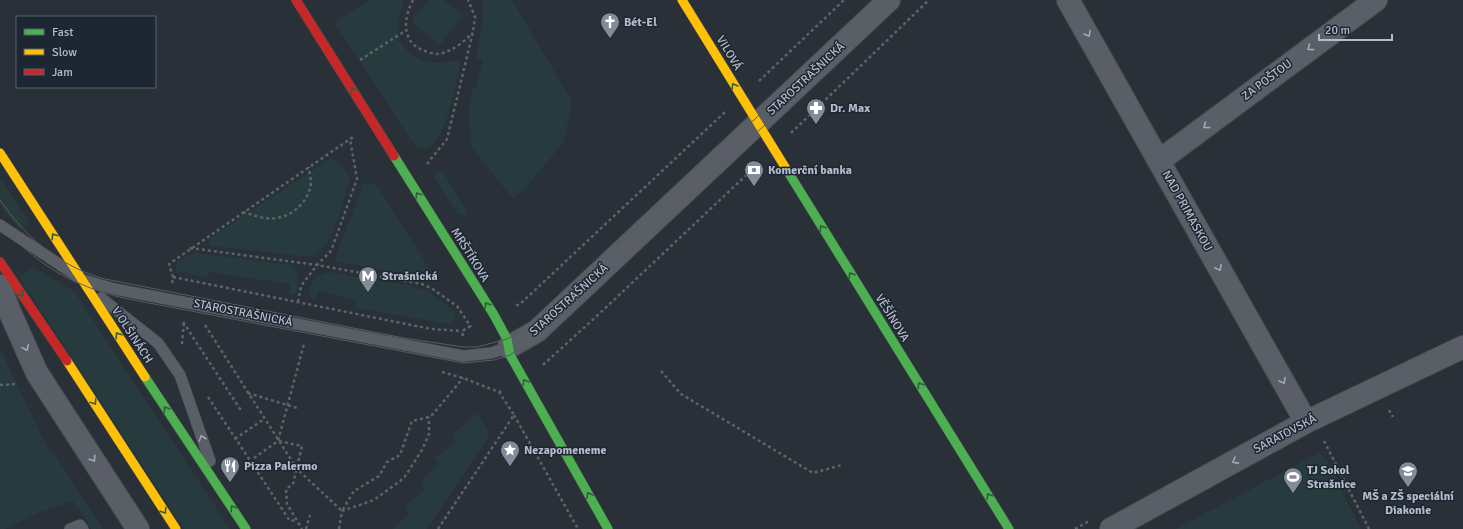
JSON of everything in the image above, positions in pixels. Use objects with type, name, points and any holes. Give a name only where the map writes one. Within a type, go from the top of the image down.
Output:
[{"type":"street","name":"MRŠTÍKOVA","points":[[296,0],[494,315],[507,339],[510,355],[608,529]]},
{"type":"street","name":"VILOVÁ","points":[[682,0],[756,122]]},
{"type":"street","name":"STAROSTRAŠNICKÁ","points":[[509,347],[537,331],[756,122],[890,0]]},
{"type":"street","name":"NAD PRIMASKOU","points":[[1068,0],[1306,422]]},
{"type":"street","name":"ZA POŠTOU","points":[[1159,161],[1376,0]]},
{"type":"street","name":"VĚŠÍNOVA","points":[[756,122],[1009,529]]},
{"type":"street","name":"V OLŠINÁCH","points":[[0,153],[135,362],[246,529]]},
{"type":"street","points":[[0,262],[82,384],[176,529]]},
{"type":"street","points":[[0,286],[37,373],[138,529]]},
{"type":"street","name":"SARATOVSKÁ","points":[[1111,529],[1306,422],[1463,348]]},
{"type":"lane","points":[[0,225],[86,284],[158,343],[180,375],[219,488]]},
{"type":"lane","name":"STAROSTRAŠNICKÁ","points":[[86,284],[463,356],[491,353],[509,347]]},
{"type":"lane","points":[[70,529],[80,525],[83,529]]},
{"type":"path","points":[[413,0],[408,9],[405,31],[409,40],[419,49],[436,54],[451,50],[461,44],[473,32]]},
{"type":"path","points":[[408,179],[425,167],[447,139],[473,32],[475,18],[468,0]]},
{"type":"path","points":[[755,84],[844,0]]},
{"type":"path","points":[[788,138],[793,130],[929,0]]},
{"type":"path","points":[[360,61],[405,31]]},
{"type":"path","points":[[513,306],[519,305],[730,108]]},
{"type":"path","points":[[171,284],[172,277],[169,264],[242,212],[374,123]]},
{"type":"path","points":[[298,302],[301,286],[317,264],[331,251],[357,178],[350,139]]},
{"type":"path","points":[[540,368],[758,163]]},
{"type":"path","points":[[746,164],[752,170]]},
{"type":"path","points":[[242,212],[260,217],[276,218],[291,213],[301,205],[308,194],[311,182],[309,168]]},
{"type":"path","points":[[190,248],[317,264],[422,284],[432,288],[457,306],[471,326]]},
{"type":"path","points":[[172,277],[431,329],[462,331],[478,323]]},
{"type":"path","points":[[177,321],[183,322],[242,412]]},
{"type":"path","points":[[181,349],[183,322]]},
{"type":"path","points":[[204,323],[296,469],[342,511]]},
{"type":"path","points":[[462,331],[463,336]]},
{"type":"path","points":[[254,458],[278,441],[304,343]]},
{"type":"path","points":[[661,371],[681,394],[813,473],[842,465]]},
{"type":"path","points":[[440,372],[463,378],[499,392],[514,415],[578,529]]},
{"type":"path","points":[[339,529],[342,511],[354,491],[379,476],[388,462],[400,455],[412,421],[429,417],[463,378],[463,372]]},
{"type":"path","points":[[0,384],[23,384]]},
{"type":"path","points":[[499,392],[508,388]]},
{"type":"path","points":[[248,392],[297,408]]},
{"type":"path","points":[[206,394],[290,521],[296,520]]},
{"type":"path","points":[[1389,410],[1393,417]]},
{"type":"path","points":[[438,529],[514,415]]},
{"type":"path","points":[[342,511],[374,500],[404,478],[422,450],[429,434],[429,417]]},
{"type":"path","points":[[235,438],[264,419]]},
{"type":"path","points":[[278,441],[302,446],[293,484],[286,489],[287,504],[302,529]]},
{"type":"path","points":[[1324,441],[1369,529]]},
{"type":"path","points":[[306,529],[310,515]]},
{"type":"green space","points":[[370,0],[404,0],[398,30],[402,44],[411,54],[423,61],[437,63],[453,60],[458,61],[460,66],[451,106],[439,137],[431,146],[422,148],[411,140],[334,22]]},
{"type":"green space","points":[[429,0],[444,0],[463,15],[440,45],[411,21]]},
{"type":"green space","points":[[482,0],[512,0],[572,101],[564,142],[524,190],[512,198],[472,148],[468,111],[473,88],[476,88],[483,60],[476,58],[482,22]]},
{"type":"green space","points":[[331,158],[343,167],[350,180],[334,229],[329,239],[319,252],[309,256],[302,256],[210,246],[209,239]]},
{"type":"green space","points":[[441,170],[444,174],[468,212],[462,216],[456,212],[435,179],[435,172]]},
{"type":"green space","points":[[0,178],[29,222],[20,230],[0,205]]},
{"type":"green space","points":[[366,182],[376,184],[436,279],[435,283],[418,276],[338,262],[335,258],[363,185]]},
{"type":"green space","points":[[195,253],[292,265],[297,274],[297,292],[292,295],[289,294],[290,284],[209,272],[207,278],[176,271],[176,263],[188,255]]},
{"type":"green space","points":[[33,267],[74,291],[230,529],[184,529],[19,277]]},
{"type":"green space","points":[[328,272],[408,285],[429,292],[451,309],[455,314],[455,321],[449,324],[355,308],[357,300],[318,291],[316,299],[309,297],[315,278]]},
{"type":"green space","points":[[0,349],[51,455],[55,455],[103,529],[92,529],[73,501],[38,513],[5,529],[0,529]]},
{"type":"green space","points":[[477,413],[490,434],[427,529],[392,529],[410,514],[405,506],[424,490],[422,480],[439,464],[435,457],[456,443],[452,435]]},
{"type":"green space","name":"TJ Sokol Strašnice","points":[[1319,453],[1326,459],[1361,529],[1176,529]]},
{"type":"tram line","points":[[0,200],[24,230],[43,248],[64,262],[101,278],[404,338],[463,347],[477,347],[507,339],[526,329],[882,0]]},
{"type":"tram line","points":[[0,221],[12,236],[40,261],[55,271],[87,287],[105,293],[123,298],[463,363],[494,360],[510,355],[538,338],[898,0]]},
{"type":"traffic: fast","points":[[394,156],[494,315],[507,339],[510,355],[608,529]]},
{"type":"traffic: fast","points":[[785,167],[1009,529]]},
{"type":"traffic: fast","points":[[145,377],[246,529]]},
{"type":"traffic: slow","points":[[682,0],[785,167]]},
{"type":"traffic: slow","points":[[0,153],[145,377]]},
{"type":"traffic: slow","points":[[67,361],[176,529]]},
{"type":"traffic: jam","points":[[296,0],[394,156]]},
{"type":"traffic: jam","points":[[0,262],[67,361]]},
{"type":"place","name":"Bét-El","points":[[610,39]]},
{"type":"place","name":"Dr. Max","points":[[816,125]]},
{"type":"place","name":"Komerční banka","points":[[754,187]]},
{"type":"place","name":"Strašnická","points":[[368,293]]},
{"type":"place","name":"Nezapomeneme","points":[[510,467]]},
{"type":"place","name":"Pizza Palermo","points":[[230,483]]},
{"type":"place","name":"MŠ a ZŠ speciální Diakonie","points":[[1408,488]]},
{"type":"place","name":"TJ Sokol Strašnice","points":[[1293,494]]}]
